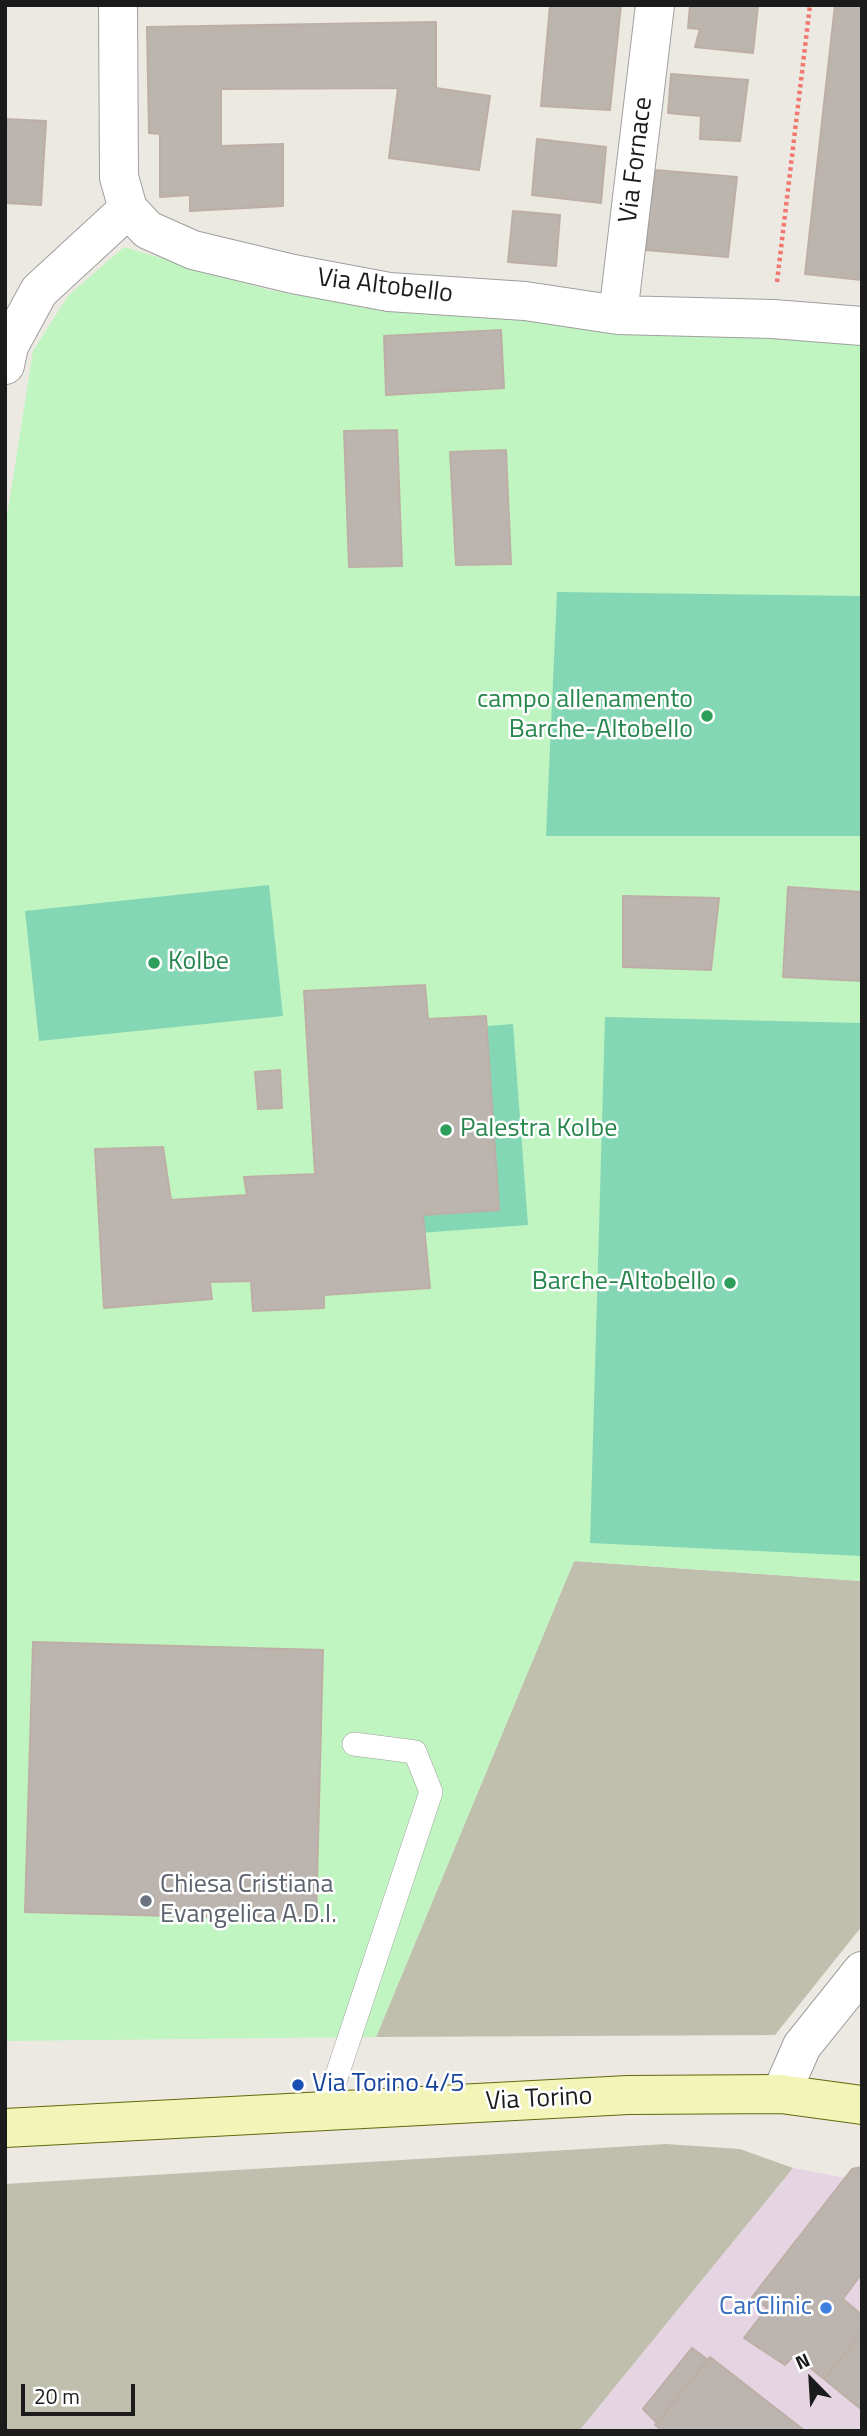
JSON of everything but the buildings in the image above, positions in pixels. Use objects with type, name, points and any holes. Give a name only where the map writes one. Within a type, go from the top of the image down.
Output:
[{"type":"street","points":[[5,365],[9,346],[39,291],[128,209],[119,177],[118,5]]},
{"type":"street","name":"Via Fornace","points":[[618,315],[656,5]]},
{"type":"street","name":"Via Altobello","points":[[128,209],[148,230],[193,250],[293,274],[389,292],[524,301],[618,315],[773,319],[862,326]]},
{"type":"street","points":[[5,288],[45,286]]},
{"type":"street","points":[[781,2094],[803,2046],[862,1971]]},
{"type":"street","name":"Via Torino","points":[[5,2128],[628,2095],[781,2094],[862,2105]]},
{"type":"lane","points":[[325,2111],[431,1792],[415,1752],[354,1744]]},
{"type":"path","points":[[773,319],[810,5]]},
{"type":"shaded area","points":[[574,1561],[862,1581],[862,1926],[775,2035],[376,2037]]},
{"type":"shaded area","points":[[666,2144],[740,2149],[793,2168],[579,2431],[5,2431],[5,2184]]},
{"type":"shaded area","points":[[793,2168],[862,2181],[862,2431],[579,2431]]},
{"type":"green space","points":[[124,247],[269,290],[374,308],[862,341],[862,1581],[574,1561],[376,2037],[5,2041],[5,529],[33,351],[68,296]]},
{"type":"green space","name":"campo allenamento Barche-Altobello","points":[[557,592],[862,596],[862,836],[546,836]]},
{"type":"green space","name":"Kolbe","points":[[269,885],[283,1016],[39,1041],[25,911]]},
{"type":"green space","name":"Barche-Altobello","points":[[605,1017],[862,1023],[862,1556],[590,1543]]},
{"type":"green space","name":"Palestra Kolbe","points":[[513,1024],[528,1225],[379,1236],[362,1036]]},
{"type":"place","name":"campo allenamento Barche-Altobello","points":[[707,716]]},
{"type":"place","name":"Kolbe","points":[[154,963]]},
{"type":"place","name":"Palestra Kolbe","points":[[446,1130]]},
{"type":"place","name":"Barche-Altobello","points":[[730,1283]]},
{"type":"place","name":"Chiesa Cristiana Evangelica A.D.I.","points":[[146,1901]]},
{"type":"place","name":"Via Torino 4/5","points":[[298,2085]]},
{"type":"place","name":"CarClinic","points":[[826,2308]]}]
